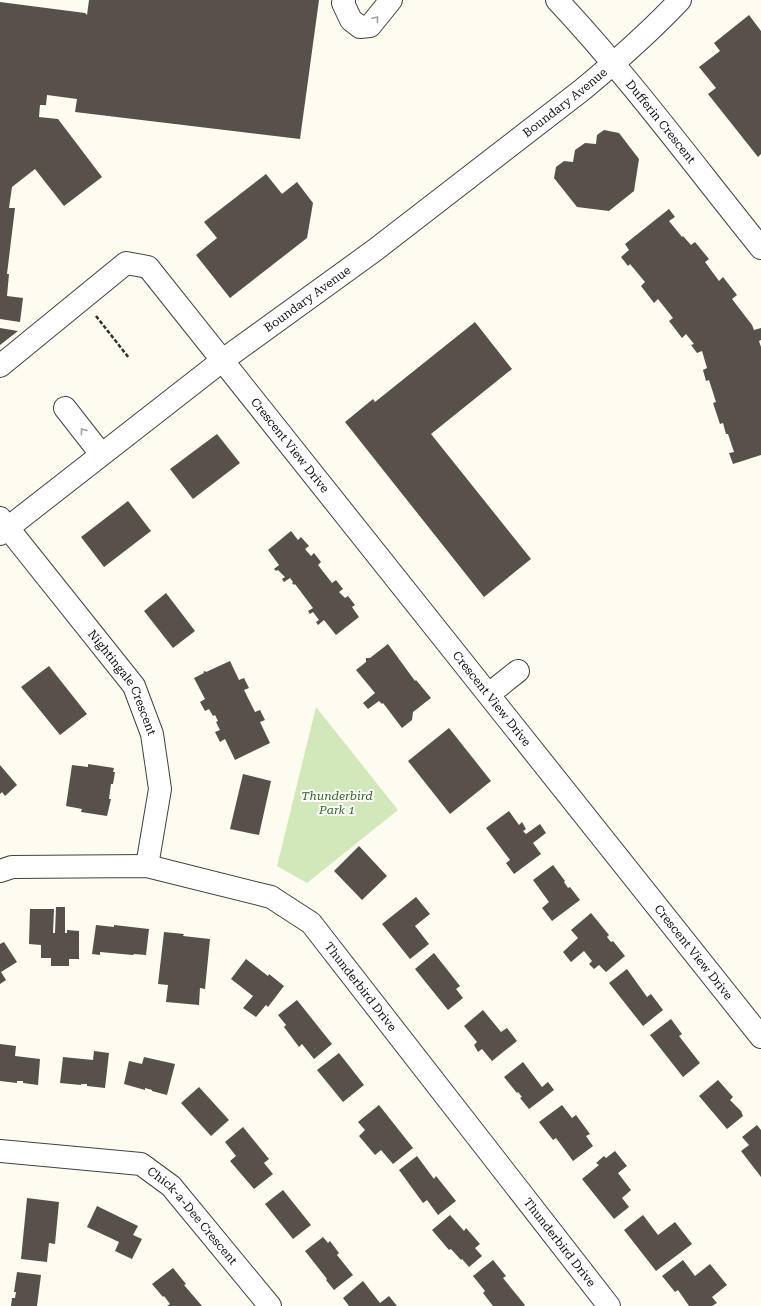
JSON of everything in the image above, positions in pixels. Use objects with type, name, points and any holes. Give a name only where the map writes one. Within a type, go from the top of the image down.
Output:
[{"type":"street","points":[[344,0],[343,3],[351,20],[360,27],[370,26],[391,0]]},
{"type":"street","name":"Dufferin Crescent","points":[[556,0],[586,31],[614,64],[761,248]]},
{"type":"street","name":"Boundary Avenue","points":[[2,527],[101,454],[223,360],[375,250],[582,90],[643,38],[680,0]]},
{"type":"street","name":"Crescent View Drive","points":[[0,366],[126,264],[148,267],[761,1036]]},
{"type":"street","points":[[66,408],[101,454]]},
{"type":"street","name":"Nightingale Crescent","points":[[2,527],[134,686],[152,734],[160,789],[147,866]]},
{"type":"street","points":[[489,694],[518,671]]},
{"type":"street","name":"Thunderbird Drive","points":[[0,871],[12,867],[147,866],[271,897],[311,923],[609,1306]]},
{"type":"street","name":"Chick-a-Dee Crescent","points":[[0,1151],[141,1164],[171,1186],[270,1306]]},
{"type":"path","points":[[95,316],[129,358]]},
{"type":"green space","name":"Thunderbird Park 1","points":[[316,707],[398,810],[307,883],[277,866]]},
{"type":"building","points":[[89,0],[319,0],[300,139],[75,112],[77,99],[47,95],[46,105],[40,105],[39,117],[58,119],[102,177],[64,206],[35,169],[12,187],[9,208],[15,208],[7,274],[9,274],[7,296],[23,298],[20,322],[0,319],[0,2],[85,13],[87,15]]},
{"type":"building","points":[[749,15],[761,31],[761,154],[758,157],[708,94],[716,88],[699,67],[720,51],[714,43]]},
{"type":"building","points":[[604,130],[619,133],[639,159],[634,191],[609,211],[577,207],[554,178],[556,167],[564,161],[573,162],[575,150],[585,143],[596,144],[597,135]]},
{"type":"building","points":[[266,174],[282,194],[297,182],[313,203],[307,238],[230,298],[196,255],[217,238],[204,222]]},
{"type":"building","points":[[669,209],[675,217],[669,221],[682,237],[683,236],[691,245],[695,242],[709,259],[705,262],[719,281],[723,277],[737,295],[732,299],[752,325],[754,330],[761,328],[761,340],[759,341],[761,347],[761,455],[733,464],[729,453],[734,452],[723,423],[720,424],[713,403],[716,402],[709,380],[706,381],[703,370],[707,368],[702,351],[697,353],[691,345],[694,344],[686,334],[682,338],[669,321],[673,318],[658,299],[654,303],[641,286],[645,282],[630,264],[628,266],[621,257],[629,250],[625,244]]},
{"type":"building","points":[[475,322],[512,369],[431,434],[531,559],[484,597],[345,422],[373,399],[375,402]]},
{"type":"building","points":[[0,328],[18,331],[0,345]]},
{"type":"building","points":[[217,434],[240,463],[193,499],[170,469]]},
{"type":"building","points":[[128,501],[151,531],[104,567],[81,537]]},
{"type":"building","points":[[291,531],[298,540],[301,537],[309,546],[305,549],[311,556],[314,553],[321,562],[318,565],[332,583],[336,580],[343,589],[339,592],[345,598],[348,596],[355,605],[352,607],[359,617],[336,635],[324,620],[318,625],[316,622],[319,620],[313,612],[310,614],[308,611],[313,608],[295,584],[294,585],[292,583],[293,582],[290,578],[284,582],[282,579],[285,577],[278,570],[276,571],[274,569],[279,565],[268,550]]},
{"type":"building","points":[[166,593],[195,631],[173,648],[144,611]]},
{"type":"building","points":[[388,644],[415,681],[416,680],[431,698],[413,712],[412,720],[402,728],[383,703],[382,704],[379,701],[368,709],[363,703],[375,693],[356,670],[366,662],[366,658],[370,658]]},
{"type":"building","points":[[230,661],[239,680],[244,678],[249,688],[244,690],[255,712],[260,710],[265,720],[260,722],[270,743],[235,760],[225,739],[220,742],[215,732],[220,730],[216,722],[218,721],[215,715],[213,716],[209,709],[205,711],[200,702],[205,699],[194,678],[205,671],[206,672]]},
{"type":"building","points":[[49,666],[87,714],[60,735],[21,687]]},
{"type":"building","points":[[449,728],[491,781],[450,814],[408,761]]},
{"type":"building","points":[[88,764],[114,768],[113,772],[115,772],[113,784],[111,784],[109,799],[111,799],[107,816],[81,812],[82,809],[66,806],[72,765],[88,767]]},
{"type":"building","points":[[0,765],[17,785],[5,796],[2,792],[0,794]]},
{"type":"building","points":[[243,774],[271,781],[259,835],[230,829]]},
{"type":"building","points":[[509,811],[519,825],[522,822],[526,829],[523,831],[526,834],[540,824],[546,833],[533,843],[541,854],[514,874],[506,863],[510,860],[486,828]]},
{"type":"building","points":[[359,846],[387,876],[362,900],[334,871]]},
{"type":"building","points":[[553,865],[565,881],[564,882],[568,888],[570,887],[580,900],[552,921],[542,908],[549,902],[533,880]]},
{"type":"building","points":[[416,897],[430,914],[415,926],[429,944],[410,959],[382,924]]},
{"type":"building","points":[[56,907],[65,907],[65,933],[67,933],[67,930],[79,931],[79,959],[69,959],[69,966],[51,966],[51,958],[41,958],[41,945],[29,944],[30,909],[54,909],[53,933],[55,933]]},
{"type":"building","points":[[591,913],[609,935],[607,937],[611,942],[613,941],[625,956],[606,972],[599,965],[594,969],[589,964],[592,961],[584,951],[571,962],[563,952],[578,938],[571,930]]},
{"type":"building","points":[[96,925],[114,927],[114,925],[149,929],[146,955],[100,952],[100,955],[92,954]]},
{"type":"building","points":[[164,932],[210,939],[205,989],[200,988],[199,1005],[166,1002],[168,985],[158,984]]},
{"type":"building","points":[[4,942],[17,962],[1,972],[6,980],[0,984],[0,944]]},
{"type":"building","points":[[434,953],[460,986],[456,989],[463,998],[448,1010],[415,969]]},
{"type":"building","points":[[246,959],[284,986],[268,1007],[266,1005],[256,1017],[243,1008],[253,996],[231,979]]},
{"type":"building","points":[[627,969],[647,997],[651,994],[663,1010],[643,1026],[609,983]]},
{"type":"building","points":[[297,1000],[332,1044],[314,1059],[302,1044],[299,1047],[284,1027],[286,1025],[278,1015]]},
{"type":"building","points":[[483,1010],[501,1032],[507,1028],[517,1041],[492,1061],[482,1049],[478,1052],[474,1045],[477,1042],[464,1026]]},
{"type":"building","points":[[671,1019],[682,1034],[679,1036],[700,1063],[683,1077],[650,1035]]},
{"type":"building","points":[[0,1044],[16,1046],[15,1056],[40,1059],[38,1085],[23,1083],[23,1081],[17,1081],[17,1083],[0,1081]]},
{"type":"building","points":[[94,1051],[109,1053],[105,1088],[87,1086],[87,1084],[81,1085],[60,1083],[63,1057],[93,1060]]},
{"type":"building","points":[[339,1053],[364,1085],[343,1102],[317,1070]]},
{"type":"building","points":[[144,1057],[175,1064],[167,1095],[145,1088],[145,1090],[124,1084],[129,1061],[142,1064]]},
{"type":"building","points":[[523,1062],[542,1087],[548,1082],[554,1090],[529,1109],[520,1098],[522,1097],[504,1077]]},
{"type":"building","points":[[718,1080],[733,1097],[730,1100],[741,1111],[743,1116],[727,1129],[699,1096]]},
{"type":"building","points":[[199,1087],[229,1120],[211,1136],[181,1103]]},
{"type":"building","points":[[379,1105],[413,1148],[393,1164],[381,1150],[375,1155],[359,1136],[365,1130],[358,1122]]},
{"type":"building","points":[[562,1105],[572,1118],[576,1115],[590,1134],[586,1136],[593,1146],[573,1161],[556,1138],[553,1140],[539,1122]]},
{"type":"building","points":[[757,1125],[761,1130],[761,1177],[741,1151],[749,1145],[742,1137]]},
{"type":"building","points":[[243,1127],[269,1159],[264,1163],[273,1174],[254,1189],[230,1161],[236,1156],[225,1142]]},
{"type":"building","points":[[615,1151],[627,1166],[618,1173],[631,1190],[622,1198],[629,1207],[614,1219],[582,1179],[599,1165],[596,1163],[604,1156],[606,1158]]},
{"type":"building","points":[[417,1156],[434,1179],[436,1176],[456,1201],[438,1215],[427,1200],[423,1203],[399,1170]]},
{"type":"building","points":[[283,1190],[311,1225],[293,1239],[265,1204]]},
{"type":"building","points":[[27,1198],[59,1202],[55,1244],[49,1243],[47,1262],[21,1259]]},
{"type":"building","points":[[97,1206],[138,1226],[133,1235],[142,1239],[132,1259],[115,1251],[119,1242],[87,1227]]},
{"type":"building","points":[[450,1215],[464,1231],[466,1228],[480,1244],[475,1248],[482,1256],[469,1267],[451,1249],[449,1250],[432,1230]]},
{"type":"building","points":[[643,1215],[658,1235],[675,1222],[692,1244],[656,1271],[624,1230]]},
{"type":"building","points":[[323,1237],[328,1243],[330,1241],[339,1253],[337,1255],[353,1275],[334,1290],[305,1251]]},
{"type":"building","points":[[493,1260],[506,1276],[503,1278],[525,1305],[524,1306],[493,1306],[483,1293],[485,1291],[473,1276]]},
{"type":"building","points":[[683,1260],[695,1276],[710,1264],[727,1285],[712,1297],[717,1303],[712,1306],[689,1306],[678,1290],[675,1292],[662,1276]]},
{"type":"building","points":[[173,1268],[186,1284],[184,1285],[202,1306],[167,1306],[170,1304],[152,1284]]},
{"type":"building","points":[[17,1272],[41,1275],[37,1306],[11,1306],[12,1298],[15,1298],[16,1292],[14,1292]]},
{"type":"building","points":[[363,1281],[380,1303],[389,1296],[397,1306],[349,1306],[343,1298]]}]
